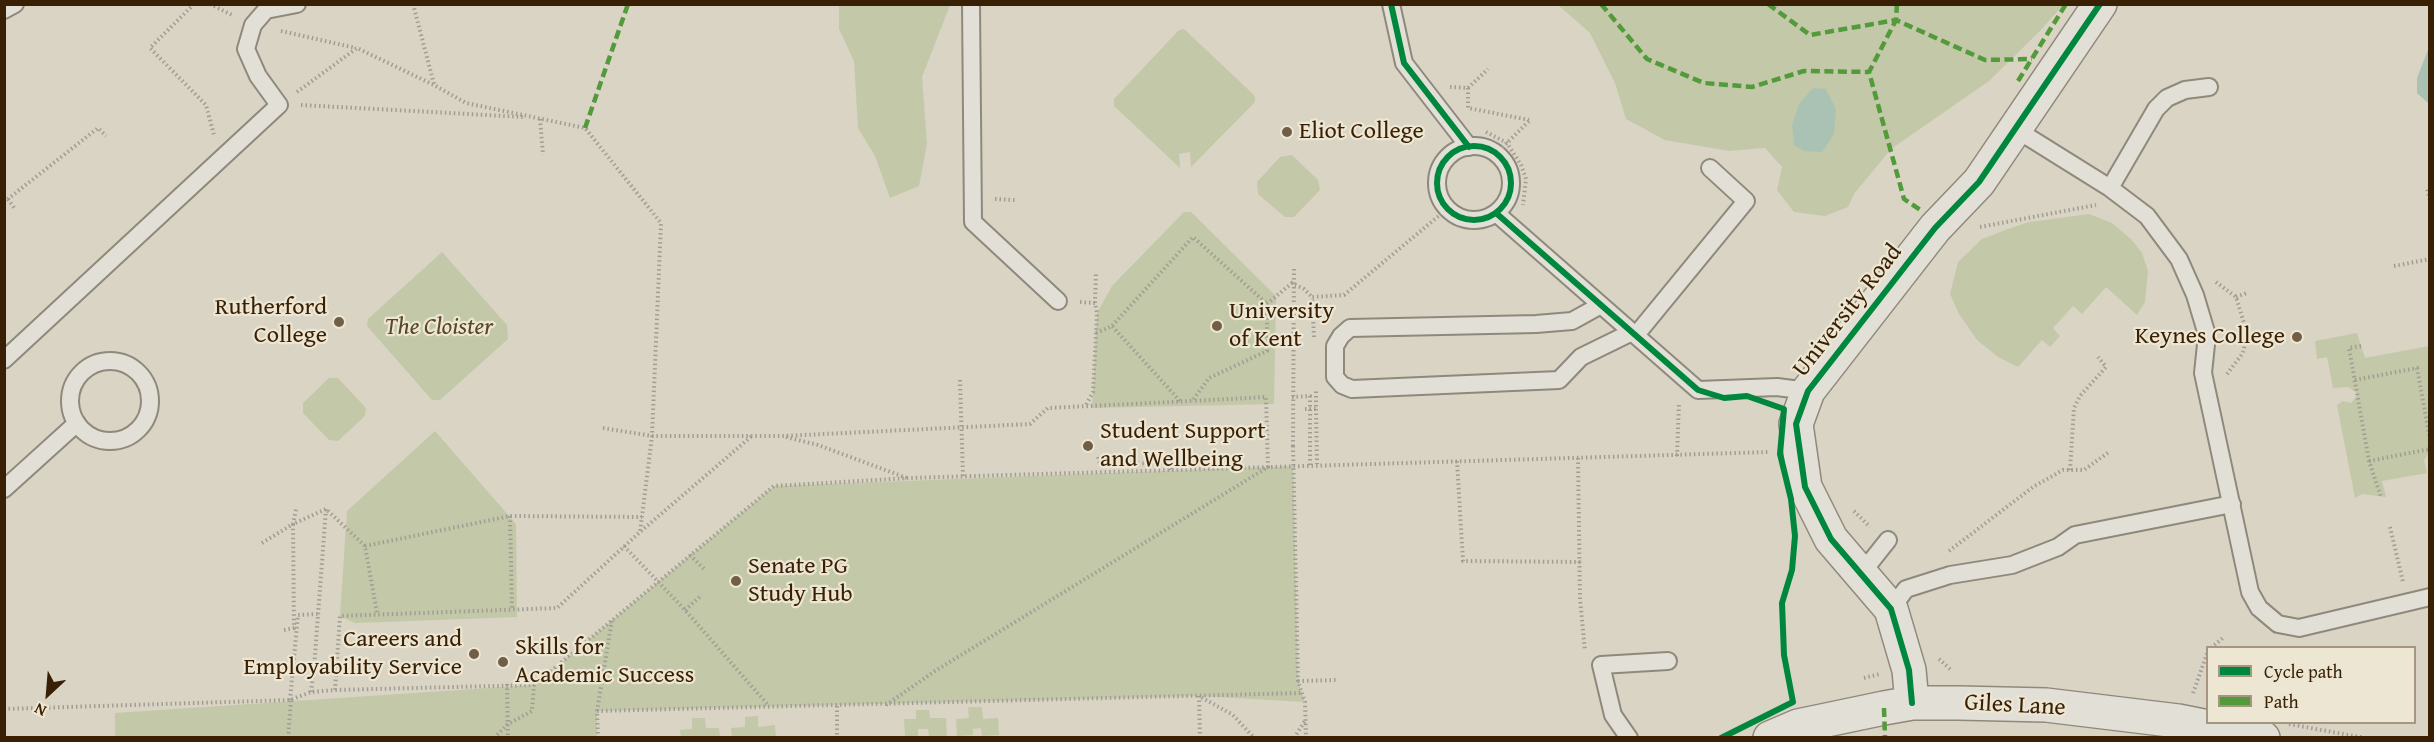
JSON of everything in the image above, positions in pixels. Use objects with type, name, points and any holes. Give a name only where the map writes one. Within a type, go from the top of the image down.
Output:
[{"type":"street","name":"University Road","points":[[1912,703],[1909,670],[1891,609],[1831,538],[1805,487],[1796,424],[1808,391],[1935,228],[1979,182],[2017,130],[2100,4]]},
{"type":"street","name":"Giles Lane","points":[[1770,738],[1798,726],[1912,703],[2046,705],[2206,724]]},
{"type":"street","name":"Giles Lane","points":[[2207,724],[2275,731]]},
{"type":"lane","points":[[4,10],[15,4]]},
{"type":"lane","points":[[4,360],[279,105],[258,76],[246,49],[253,25],[266,10],[297,4]]},
{"type":"lane","points":[[971,4],[973,222],[1058,301]]},
{"type":"lane","points":[[1391,4],[1404,63],[1469,147]]},
{"type":"lane","points":[[2114,190],[2156,109],[2167,98],[2185,90],[2209,87]]},
{"type":"lane","points":[[2017,130],[2114,190],[2147,216],[2179,259],[2195,295],[2206,335],[2203,373],[2250,592],[2259,608],[2278,624],[2299,628],[2430,597]]},
{"type":"lane","points":[[1469,147],[1502,148],[1511,183],[1509,194],[1496,213],[1476,220],[1466,219],[1447,209],[1437,188],[1437,177],[1448,156],[1469,147]]},
{"type":"lane","points":[[1601,305],[1572,321],[1350,328],[1335,346],[1335,377],[1342,385],[1352,388],[1559,380],[1581,357],[1634,334],[1746,201],[1710,168]]},
{"type":"lane","points":[[1496,213],[1698,390],[1777,387],[1808,391]]},
{"type":"lane","points":[[105,361],[123,363],[136,370],[146,383],[150,396],[148,412],[142,425],[132,434],[118,440],[104,440],[90,436],[76,423],[71,410],[70,393],[76,380],[91,365],[105,361]]},
{"type":"lane","points":[[4,489],[76,423]]},
{"type":"lane","points":[[1891,609],[1906,589],[1950,575],[2012,565],[2058,548],[2075,535],[2232,504]]},
{"type":"lane","points":[[1861,574],[1886,543]]},
{"type":"lane","points":[[1629,738],[1613,715],[1601,665],[1668,661]]},
{"type":"path","points":[[194,4],[150,48],[207,105],[221,159]]},
{"type":"path","points":[[413,4],[434,85]]},
{"type":"path","points":[[279,105],[357,48],[466,103],[585,128],[661,223],[652,436],[640,532]]},
{"type":"path","points":[[1488,69],[1468,88],[1468,108],[1530,119],[1502,148]]},
{"type":"path","points":[[1426,92],[1454,86],[1468,88]]},
{"type":"path","points":[[279,105],[396,108],[542,119]]},
{"type":"path","points":[[542,119],[543,155]]},
{"type":"path","points":[[15,209],[6,201],[98,128],[106,136]]},
{"type":"path","points":[[1457,132],[1465,128],[1479,129],[1502,148],[1526,179],[1525,212]]},
{"type":"path","points":[[2430,188],[2427,188],[2430,201]]},
{"type":"path","points":[[1973,229],[2110,202],[2114,190]]},
{"type":"path","points":[[1312,297],[1344,295],[1447,209]]},
{"type":"path","points":[[1096,333],[1112,326],[1193,237],[1267,304],[1267,351],[1209,378],[1192,401]]},
{"type":"path","points":[[2394,266],[2430,259]]},
{"type":"path","points":[[1294,268],[1292,397],[1298,681],[1302,693],[1306,738]]},
{"type":"path","points":[[1086,406],[1093,392],[1096,272]]},
{"type":"path","points":[[1292,284],[1304,289],[1312,297],[1314,341]]},
{"type":"path","points":[[1267,304],[1292,284]]},
{"type":"path","points":[[2236,297],[2247,293]]},
{"type":"path","points":[[1058,301],[1095,303]]},
{"type":"path","points":[[1112,326],[1180,401]]},
{"type":"path","points":[[2361,346],[2349,348],[2369,461],[2381,497]]},
{"type":"path","points":[[2070,470],[2074,408],[2080,396],[2106,367],[2098,357]]},
{"type":"path","points":[[2355,380],[2417,368],[2427,412],[2430,439]]},
{"type":"path","points":[[960,380],[963,477]]},
{"type":"path","points":[[1316,384],[1317,464]]},
{"type":"path","points":[[1292,397],[1310,396],[1310,465]]},
{"type":"path","points":[[603,428],[652,436],[753,434],[783,436],[1030,424],[1048,408],[1266,397],[1268,467]]},
{"type":"path","points":[[1305,409],[1316,409]]},
{"type":"path","points":[[1267,411],[1275,410]]},
{"type":"path","points":[[335,690],[339,616],[557,608],[624,546],[753,434]]},
{"type":"path","points":[[783,436],[818,445],[909,478]]},
{"type":"path","points":[[2369,461],[2430,449]]},
{"type":"path","points":[[1940,558],[2033,487],[2063,470],[2084,470],[2109,452]]},
{"type":"path","points":[[4,709],[290,700],[311,692],[335,690],[534,685],[774,486],[909,478],[1317,464],[1773,453]]},
{"type":"path","points":[[1098,457],[1100,464],[1168,463],[1171,470]]},
{"type":"path","points":[[1578,458],[1583,649],[1601,665]]},
{"type":"path","points":[[1457,461],[1463,561],[1581,562]]},
{"type":"path","points":[[885,706],[935,671],[1268,467]]},
{"type":"path","points":[[1849,503],[1886,543]]},
{"type":"path","points":[[284,630],[294,628],[293,524],[296,509]]},
{"type":"path","points":[[262,543],[293,524],[326,509]]},
{"type":"path","points":[[326,509],[365,546],[377,613]]},
{"type":"path","points":[[311,692],[326,509]]},
{"type":"path","points":[[365,546],[510,516],[642,517]]},
{"type":"path","points":[[510,516],[512,610]]},
{"type":"path","points":[[2390,527],[2403,584],[2392,586]]},
{"type":"path","points":[[624,546],[658,580],[769,706]]},
{"type":"path","points":[[690,555],[704,568]]},
{"type":"path","points":[[685,610],[702,594]]},
{"type":"path","points":[[288,738],[298,615],[318,614]]},
{"type":"path","points":[[598,738],[597,711],[612,619]]},
{"type":"path","points":[[2214,646],[2224,638]]},
{"type":"path","points":[[2192,696],[2206,657]]},
{"type":"path","points":[[1298,681],[1336,680]]},
{"type":"path","points":[[507,684],[508,738]]},
{"type":"path","points":[[494,738],[508,724],[532,711],[534,685]]},
{"type":"path","points":[[597,711],[769,706],[885,706],[1302,693]]},
{"type":"path","points":[[1199,696],[1200,738]]},
{"type":"path","points":[[1199,696],[1233,715],[1254,738]]},
{"type":"path","points":[[837,706],[837,738]]},
{"type":"path","points":[[1294,738],[1305,720]]},
{"type":"path","points":[[2275,731],[2298,724],[2365,738]]},
{"type":"green space","points":[[839,5],[950,5],[922,77],[927,144],[919,186],[890,198],[875,156],[858,128],[854,61],[839,29]]},
{"type":"green space","points":[[1558,5],[2063,5],[1989,81],[1891,149],[1854,194],[1848,207],[1825,216],[1794,212],[1777,190],[1782,167],[1765,148],[1729,151],[1665,140],[1626,119],[1615,83],[1590,33]]},
{"type":"green space","points":[[1184,29],[1255,96],[1255,102],[1191,167],[1190,152],[1179,154],[1180,168],[1114,106],[1114,99],[1179,30]]},
{"type":"green space","points":[[1292,155],[1318,180],[1320,190],[1294,217],[1285,217],[1258,194],[1257,182],[1280,157]]},
{"type":"green space","points":[[1184,212],[1191,212],[1276,296],[1274,404],[1092,408],[1097,313],[1112,286]]},
{"type":"green space","points":[[2089,214],[2112,223],[2132,240],[2142,253],[2148,271],[2145,302],[2137,315],[2106,287],[2082,314],[2073,306],[2053,328],[2060,336],[2050,347],[2042,340],[2018,367],[1998,357],[1977,340],[1959,314],[1950,294],[1958,262],[1982,239],[2008,229],[2029,222]]},
{"type":"green space","name":"The Cloister","points":[[442,252],[507,325],[508,339],[440,400],[432,400],[367,326],[368,319]]},
{"type":"green space","points":[[2357,333],[2365,358],[2429,346],[2429,453],[2424,460],[2427,473],[2382,481],[2386,497],[2362,494],[2355,498],[2337,405],[2343,401],[2351,403],[2358,394],[2348,387],[2333,388],[2327,357],[2317,359],[2315,341]]},
{"type":"green space","points":[[329,378],[338,378],[366,408],[365,416],[338,441],[329,440],[303,413],[303,403]]},
{"type":"green space","points":[[435,431],[516,524],[517,617],[355,623],[340,616],[347,511]]},
{"type":"green space","points":[[1293,466],[1298,681],[1305,702],[1199,696],[597,711],[597,738],[115,737],[115,713],[534,685],[774,486]]},
{"type":"green space","points":[[968,707],[982,707],[983,719],[998,718],[999,735],[982,736],[981,728],[973,729],[973,735],[957,736],[956,719],[969,718]]},
{"type":"green space","points":[[916,710],[929,710],[930,718],[946,718],[947,736],[929,737],[928,729],[918,729],[918,736],[905,736],[904,719],[916,719]]},
{"type":"green space","points":[[758,716],[758,727],[775,725],[776,737],[732,737],[731,728],[745,727],[745,717]]},
{"type":"green space","points":[[692,718],[705,718],[706,728],[719,728],[720,737],[681,737],[680,730],[692,729]]},
{"type":"shaded area","points":[[2429,47],[2429,104],[2417,93],[2417,78]]},
{"type":"shaded area","points":[[1813,88],[1826,89],[1836,109],[1834,134],[1822,152],[1804,151],[1794,145],[1792,125],[1799,104]]},
{"type":"marked path","points":[[585,128],[628,4]]},
{"type":"marked path","points":[[1601,4],[1647,59],[1704,83],[1752,87],[1804,71],[1869,72]]},
{"type":"marked path","points":[[1768,4],[1810,35],[1896,20],[1985,60],[2032,59]]},
{"type":"marked path","points":[[1897,4],[1896,20],[1869,72],[1904,199],[1922,211]]},
{"type":"marked path","points":[[2018,81],[2066,4]]},
{"type":"marked path","points":[[1884,708],[1885,738]]},
{"type":"cycle path","points":[[1391,4],[1404,63],[1469,147]]},
{"type":"cycle path","points":[[1912,703],[1909,670],[1891,609],[1831,539],[1805,487],[1796,424],[1808,391],[1935,228],[1979,182],[2100,4]]},
{"type":"cycle path","points":[[1474,146],[1488,149],[1500,157],[1508,169],[1511,183],[1508,197],[1500,209],[1488,217],[1474,220],[1460,217],[1448,209],[1440,197],[1437,183],[1440,169],[1448,157],[1460,149],[1474,146]]},
{"type":"cycle path","points":[[1496,213],[1698,390],[1724,398],[1747,396],[1784,409],[1780,454],[1791,499],[1795,536],[1792,570],[1782,603],[1784,655],[1793,702],[1721,738]]},
{"type":"place","name":"Eliot College","points":[[1287,132]]},
{"type":"place","name":"Rutherford College","points":[[339,322]]},
{"type":"place","name":"University of Kent","points":[[1217,326]]},
{"type":"place","name":"Keynes College","points":[[2297,337]]},
{"type":"place","name":"Student Support and Wellbeing","points":[[1088,446]]},
{"type":"place","name":"Senate PG Study Hub","points":[[736,581]]},
{"type":"place","name":"Careers and Employability Service","points":[[474,654]]},
{"type":"place","name":"Skills for Academic Success","points":[[503,662]]}]
